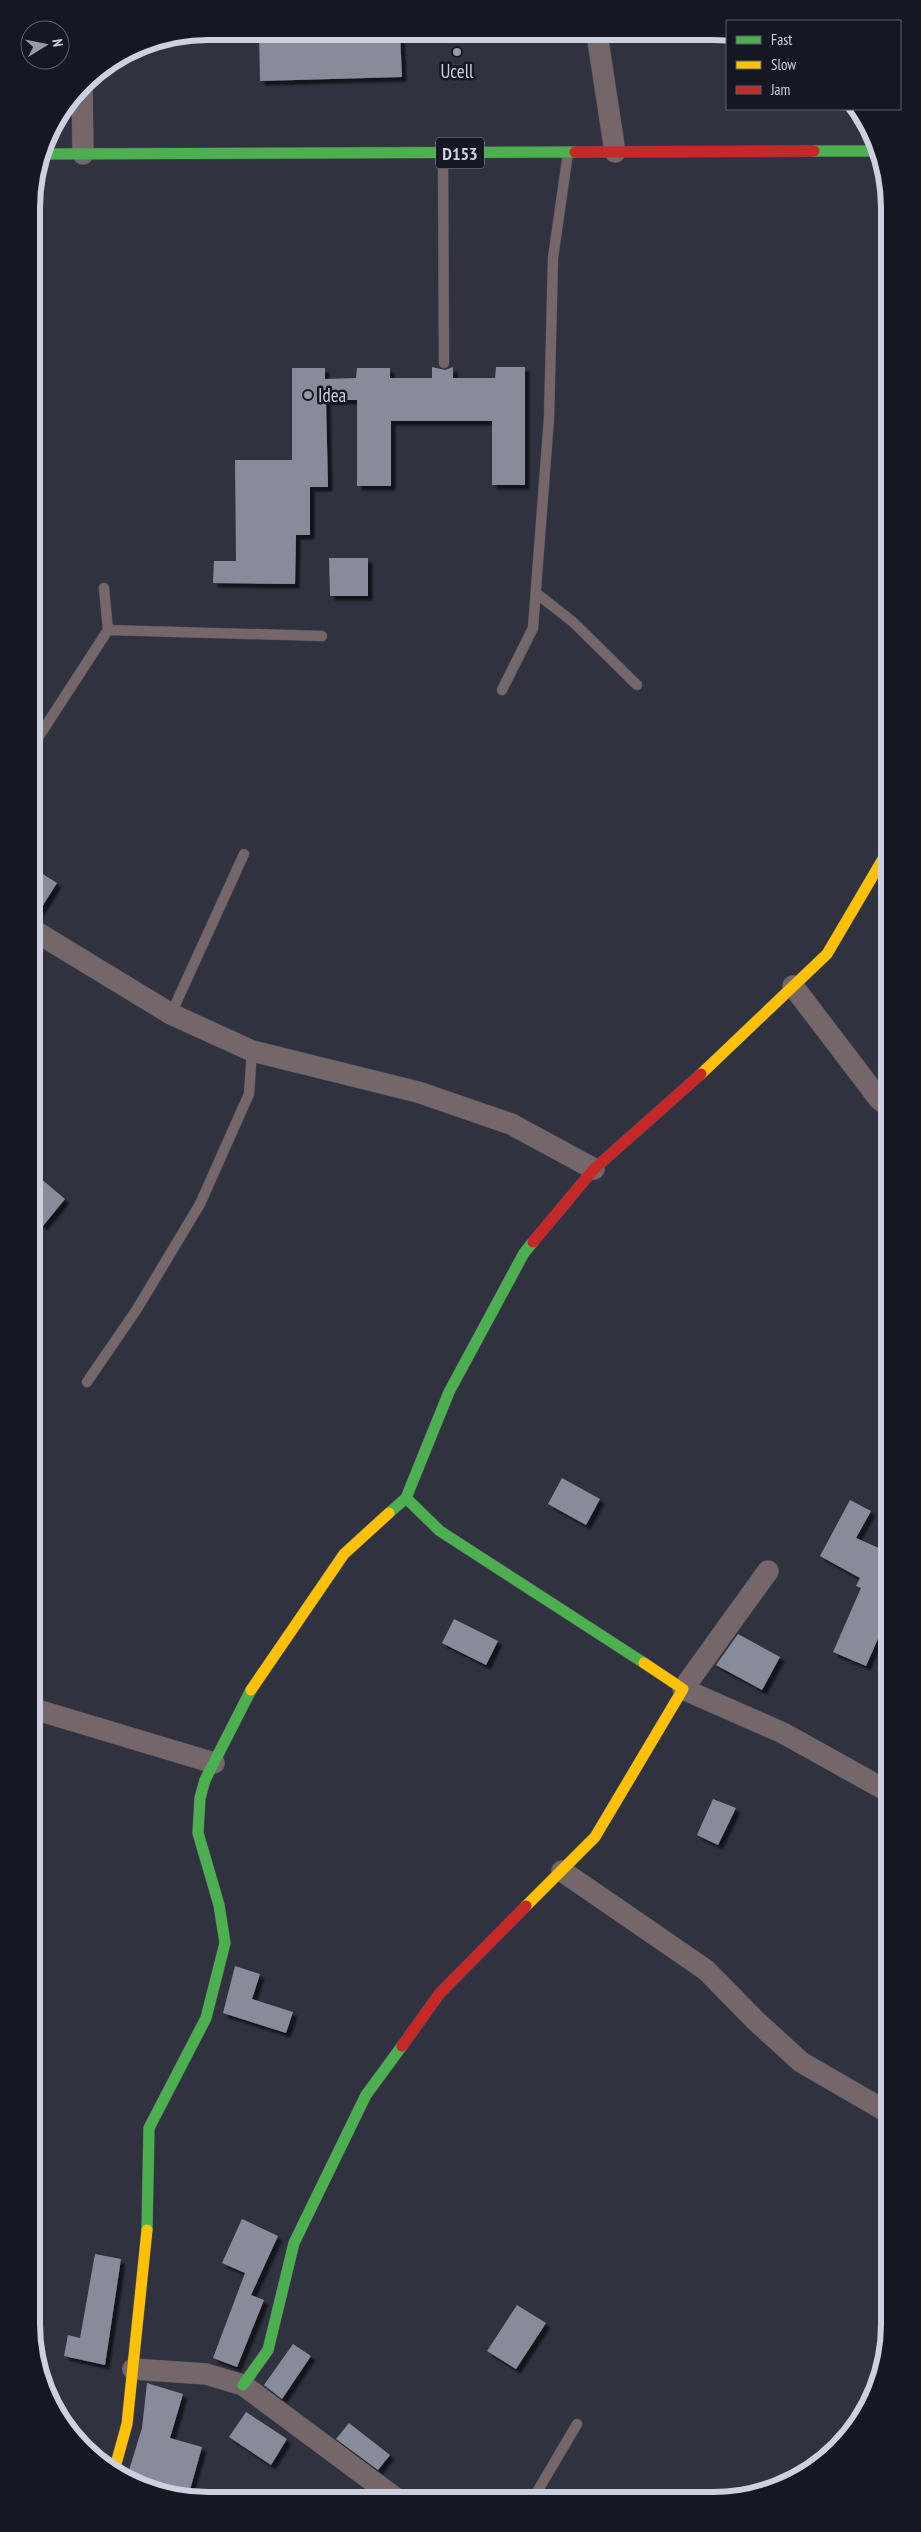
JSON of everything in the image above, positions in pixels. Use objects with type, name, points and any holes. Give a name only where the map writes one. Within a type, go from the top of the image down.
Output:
[{"type":"street","points":[[598,40],[615,152]]},
{"type":"street","points":[[82,97],[83,154]]},
{"type":"street","name":"D153","points":[[50,154],[871,151]]},
{"type":"street","points":[[116,2465],[128,2424],[146,2229],[149,2128],[206,2018],[225,1943],[219,1905],[198,1833],[200,1798],[205,1780],[252,1689],[344,1554],[406,1498],[449,1392],[524,1253],[594,1169],[713,1063],[827,954],[881,862]]},
{"type":"street","points":[[40,934],[171,1014],[252,1051],[418,1092],[492,1117],[511,1124],[594,1169]]},
{"type":"street","points":[[793,986],[881,1101]]},
{"type":"street","points":[[406,1498],[440,1531],[683,1689],[782,1733],[881,1788]]},
{"type":"street","points":[[243,2385],[268,2350],[280,2308],[294,2243],[366,2095],[440,1993],[595,1837],[683,1689],[768,1571]]},
{"type":"street","points":[[40,1711],[214,1763]]},
{"type":"street","points":[[562,1871],[706,1970],[755,2020],[801,2062],[881,2108]]},
{"type":"street","points":[[133,2369],[206,2374],[243,2385],[387,2492]]},
{"type":"lane","points":[[502,690],[533,628],[549,418],[553,258],[568,152]]},
{"type":"lane","points":[[443,153],[444,363]]},
{"type":"lane","points":[[40,735],[108,630],[104,588]]},
{"type":"lane","points":[[536,593],[574,622],[637,685]]},
{"type":"lane","points":[[108,630],[322,636]]},
{"type":"lane","points":[[171,1014],[244,854]]},
{"type":"lane","points":[[87,1382],[137,1309],[200,1204],[249,1094],[252,1051]]},
{"type":"lane","points":[[537,2492],[577,2424]]},
{"type":"building","points":[[259,40],[400,40],[402,77],[260,81]]},
{"type":"building","points":[[432,367],[445,370],[453,367],[453,378],[495,378],[496,367],[525,367],[525,485],[492,485],[492,421],[391,421],[391,486],[357,486],[357,400],[326,400],[328,487],[310,487],[310,535],[296,535],[295,584],[213,583],[214,561],[236,561],[235,460],[292,460],[292,368],[325,368],[325,379],[356,378],[357,368],[390,368],[390,378],[432,378]]},
{"type":"building","points":[[329,558],[368,558],[368,596],[330,596]]},
{"type":"building","points":[[40,872],[57,883],[40,910]]},
{"type":"building","points":[[40,1178],[65,1199],[43,1226],[40,1224]]},
{"type":"building","points":[[562,1478],[600,1499],[586,1525],[548,1504]]},
{"type":"building","points":[[850,1500],[871,1511],[856,1538],[881,1549],[881,1632],[866,1666],[833,1652],[861,1588],[856,1586],[860,1578],[820,1556]]},
{"type":"building","points":[[454,1619],[498,1641],[486,1665],[442,1643]]},
{"type":"building","points":[[738,1634],[780,1657],[762,1690],[716,1665]]},
{"type":"building","points":[[713,1799],[736,1808],[718,1845],[697,1835]]},
{"type":"building","points":[[235,1966],[260,1974],[252,1999],[293,2012],[286,2033],[223,2013]]},
{"type":"building","points":[[242,2219],[278,2236],[251,2295],[264,2300],[237,2367],[213,2358],[245,2273],[222,2263]]},
{"type":"building","points":[[95,2254],[121,2259],[105,2365],[64,2356],[68,2335],[80,2338]]},
{"type":"building","points":[[517,2305],[546,2323],[516,2369],[487,2351]]},
{"type":"building","points":[[293,2344],[311,2356],[282,2399],[264,2385]]},
{"type":"building","points":[[147,2383],[183,2394],[170,2438],[202,2447],[190,2491],[154,2483],[129,2472],[142,2428]]},
{"type":"building","points":[[246,2412],[287,2439],[271,2465],[229,2437]]},
{"type":"building","points":[[349,2423],[390,2455],[378,2470],[336,2439]]},
{"type":"traffic: fast","points":[[814,151],[871,151]]},
{"type":"traffic: fast","points":[[50,154],[575,152]]},
{"type":"traffic: fast","points":[[389,1513],[406,1498],[449,1392],[524,1253],[533,1242]]},
{"type":"traffic: fast","points":[[406,1498],[440,1531],[644,1663]]},
{"type":"traffic: fast","points":[[147,2230],[149,2128],[206,2018],[225,1943],[219,1905],[198,1833],[200,1798],[205,1780],[251,1690]]},
{"type":"traffic: fast","points":[[243,2385],[268,2350],[294,2243],[366,2095],[402,2046]]},
{"type":"traffic: slow","points":[[701,1074],[827,954],[881,862]]},
{"type":"traffic: slow","points":[[251,1690],[344,1554],[389,1513]]},
{"type":"traffic: slow","points":[[526,1906],[595,1837],[683,1689],[644,1663]]},
{"type":"traffic: slow","points":[[116,2464],[127,2424],[147,2230]]},
{"type":"traffic: jam","points":[[575,152],[814,151]]},
{"type":"traffic: jam","points":[[533,1242],[594,1169],[701,1074]]},
{"type":"traffic: jam","points":[[402,2046],[440,1993],[526,1906]]},
{"type":"place","name":"Ucell","points":[[457,52]]},
{"type":"place","name":"Idea","points":[[308,395]]}]
